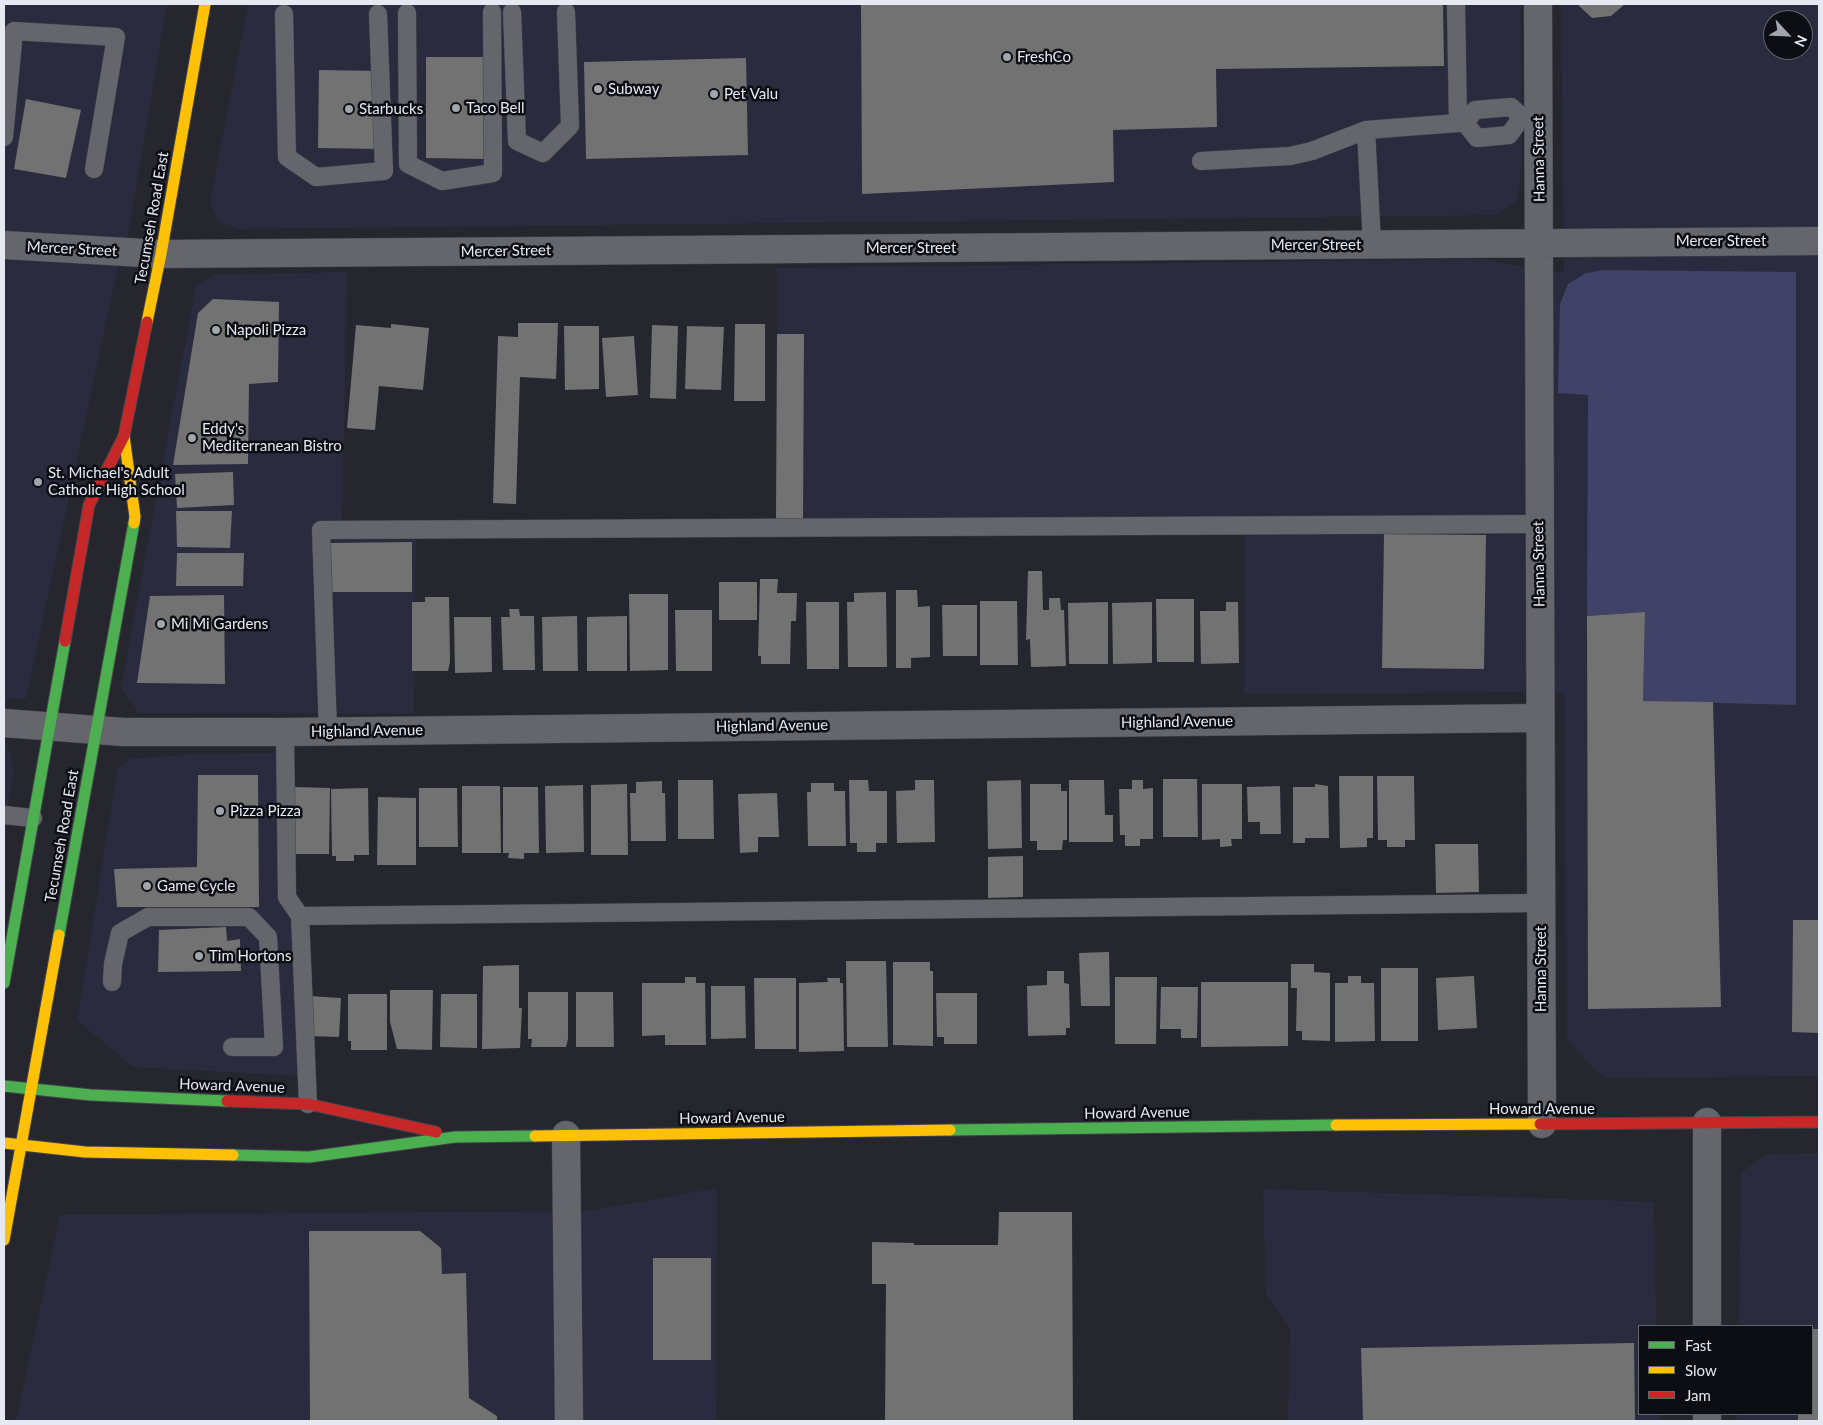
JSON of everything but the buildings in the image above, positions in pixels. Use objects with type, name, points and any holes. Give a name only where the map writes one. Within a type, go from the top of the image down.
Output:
[{"type":"main road","name":"Tecumseh Road East","points":[[4,983],[89,505],[124,436],[161,254],[206,4]]},
{"type":"main road","name":"Tecumseh Road East","points":[[4,1240],[135,517],[124,436]]},
{"type":"main road","name":"Howard Avenue","points":[[4,1086],[91,1095],[308,1104],[455,1136]]},
{"type":"main road","name":"Howard Avenue","points":[[4,1144],[85,1152],[309,1157],[455,1136],[1819,1122]]},
{"type":"street","name":"Hanna Street","points":[[1538,4],[1530,117],[1540,243],[1538,524],[1542,1124]]},
{"type":"street","name":"Mercer Street","points":[[4,245],[161,254],[1819,241]]},
{"type":"street","name":"Highland Avenue","points":[[4,723],[123,732],[285,732],[1540,718]]},
{"type":"street","points":[[1707,1122],[1707,1325]]},
{"type":"street","points":[[566,1135],[569,1421]]},
{"type":"lane","points":[[1201,161],[1290,156],[1312,152],[1366,130],[1462,123],[1475,110],[1511,107],[1530,117],[1509,135],[1477,138],[1462,123],[1456,4]]},
{"type":"lane","points":[[407,13],[408,164],[442,182],[493,173],[492,12]]},
{"type":"lane","points":[[512,12],[517,141],[543,153],[570,126],[566,12]]},
{"type":"lane","points":[[284,14],[287,157],[316,177],[384,172],[378,14]]},
{"type":"lane","points":[[4,136],[14,31],[116,37],[94,169]]},
{"type":"lane","points":[[1366,130],[1372,244]]},
{"type":"lane","points":[[328,731],[321,530],[1538,524]]},
{"type":"lane","points":[[285,732],[287,897],[300,916],[308,1104]]},
{"type":"lane","points":[[4,815],[33,818]]},
{"type":"lane","points":[[300,916],[1541,904]]},
{"type":"lane","points":[[112,982],[113,964],[120,933],[148,916],[249,916],[268,937],[274,1047],[232,1047]]},
{"type":"shaded area","points":[[4,4],[167,4],[127,239],[4,233]]},
{"type":"shaded area","points":[[248,4],[1521,4],[1522,163],[1517,200],[1497,215],[239,229],[218,221],[210,202]]},
{"type":"shaded area","points":[[1561,4],[1819,4],[1819,1076],[1604,1078],[1567,1040],[1564,692],[1244,694],[1245,535],[778,530],[777,268],[1480,259],[1564,273]]},
{"type":"shaded area","name":"St. Michael's Adult Catholic High School","points":[[4,260],[118,266],[26,699],[4,698]]},
{"type":"shaded area","points":[[1604,270],[1796,272],[1796,705],[1643,701],[1645,612],[1587,616],[1588,395],[1558,393],[1560,304],[1568,284],[1586,273]]},
{"type":"shaded area","points":[[347,272],[342,524],[416,525],[414,714],[139,713],[121,687],[196,286],[215,275]]},
{"type":"shaded area","points":[[4,744],[8,746],[14,770],[4,832]]},
{"type":"shaded area","points":[[285,753],[287,905],[306,906],[303,1076],[133,1067],[77,1020],[118,768],[130,759],[199,754]]},
{"type":"shaded area","points":[[1819,1153],[1819,1421],[1737,1421],[1737,1415],[1813,1415],[1813,1325],[1739,1325],[1741,1173],[1765,1155]]},
{"type":"shaded area","points":[[717,1188],[716,1421],[16,1421],[60,1215],[589,1211]]},
{"type":"shaded area","points":[[1263,1189],[1654,1202],[1656,1325],[1638,1325],[1638,1415],[1659,1415],[1659,1421],[1288,1421],[1290,1328],[1266,1295]]},
{"type":"traffic: fast","points":[[59,935],[134,523]]},
{"type":"traffic: fast","points":[[4,983],[65,641]]},
{"type":"traffic: fast","points":[[4,1086],[91,1095],[227,1101]]},
{"type":"traffic: fast","points":[[950,1130],[1336,1125]]},
{"type":"traffic: fast","points":[[233,1155],[309,1157],[455,1137],[535,1136]]},
{"type":"traffic: slow","points":[[147,322],[161,254],[205,4]]},
{"type":"traffic: slow","points":[[124,436],[135,517],[134,523]]},
{"type":"traffic: slow","points":[[4,1240],[59,935]]},
{"type":"traffic: slow","points":[[1336,1125],[1540,1124]]},
{"type":"traffic: slow","points":[[535,1136],[950,1130]]},
{"type":"traffic: slow","points":[[4,1143],[85,1152],[233,1155]]},
{"type":"traffic: jam","points":[[65,641],[89,505],[124,436],[147,322]]},
{"type":"traffic: jam","points":[[227,1101],[308,1104],[436,1132]]},
{"type":"traffic: jam","points":[[1540,1124],[1819,1122]]},
{"type":"place","name":"FreshCo","points":[[1007,57]]},
{"type":"place","name":"Subway","points":[[598,89]]},
{"type":"place","name":"Pet Valu","points":[[714,94]]},
{"type":"place","name":"Taco Bell","points":[[456,108]]},
{"type":"place","name":"Starbucks","points":[[349,109]]},
{"type":"place","name":"Napoli Pizza","points":[[216,330]]},
{"type":"place","name":"Eddy's Mediterranean Bistro","points":[[192,438]]},
{"type":"place","name":"St. Michael's Adult Catholic High School","points":[[38,482]]},
{"type":"place","name":"Mi Mi Gardens","points":[[161,624]]},
{"type":"place","name":"Pizza Pizza","points":[[220,811]]},
{"type":"place","name":"Game Cycle","points":[[147,886]]},
{"type":"place","name":"Tim Hortons","points":[[199,956]]}]
